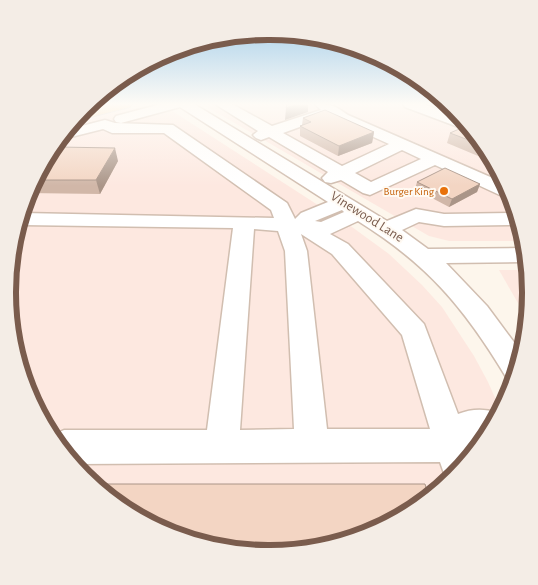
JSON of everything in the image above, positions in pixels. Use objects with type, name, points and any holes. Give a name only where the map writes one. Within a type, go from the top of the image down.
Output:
[{"type":"street","points":[[173,131],[280,207],[295,225],[340,249],[414,330],[461,455]]},
{"type":"street","name":"Vinewood Lane","points":[[228,131],[352,207],[426,256],[474,307],[494,333],[512,361]]},
{"type":"street","points":[[376,131],[499,188]]},
{"type":"street","points":[[242,140],[270,132],[370,189],[435,159]]},
{"type":"street","points":[[315,184],[402,144]]},
{"type":"street","points":[[381,184],[391,187],[413,185],[427,177],[432,171],[444,170],[504,198]]},
{"type":"street","points":[[27,219],[244,222],[324,229],[352,207]]},
{"type":"street","points":[[386,229],[416,215],[444,220],[511,219]]},
{"type":"street","points":[[222,447],[244,222]]},
{"type":"street","points":[[295,225],[312,446]]},
{"type":"street","points":[[426,256],[519,255]]},
{"type":"street","points":[[461,455],[468,425],[484,425]]},
{"type":"street","points":[[70,448],[312,446],[461,455]]},
{"type":"shaded area","points":[[75,131],[204,131],[352,227],[389,254],[442,307],[474,356],[497,402],[470,446],[436,483],[409,503],[381,519],[344,534],[194,534],[188,532],[157,519],[115,493],[90,471],[59,433],[35,389],[25,358],[18,325],[16,292],[21,243],[35,196],[50,166]]},
{"type":"shaded area","points":[[249,131],[463,131],[479,152],[496,181],[503,196],[516,241],[449,241],[429,236]]},
{"type":"shaded area","points":[[499,270],[521,270],[521,308]]},
{"type":"building","points":[[310,131],[374,132],[339,146]]},
{"type":"building","points":[[463,131],[471,141],[450,133]]},
{"type":"building","points":[[62,147],[115,148],[96,180],[43,180]]},
{"type":"building","points":[[445,168],[480,184],[452,199],[417,182]]},
{"type":"building","points":[[103,484],[425,484],[427,490],[409,503],[381,519],[350,532],[302,543],[252,545],[204,537],[172,526],[129,503]]},
{"type":"place","name":"Burger King","points":[[444,191]]}]
